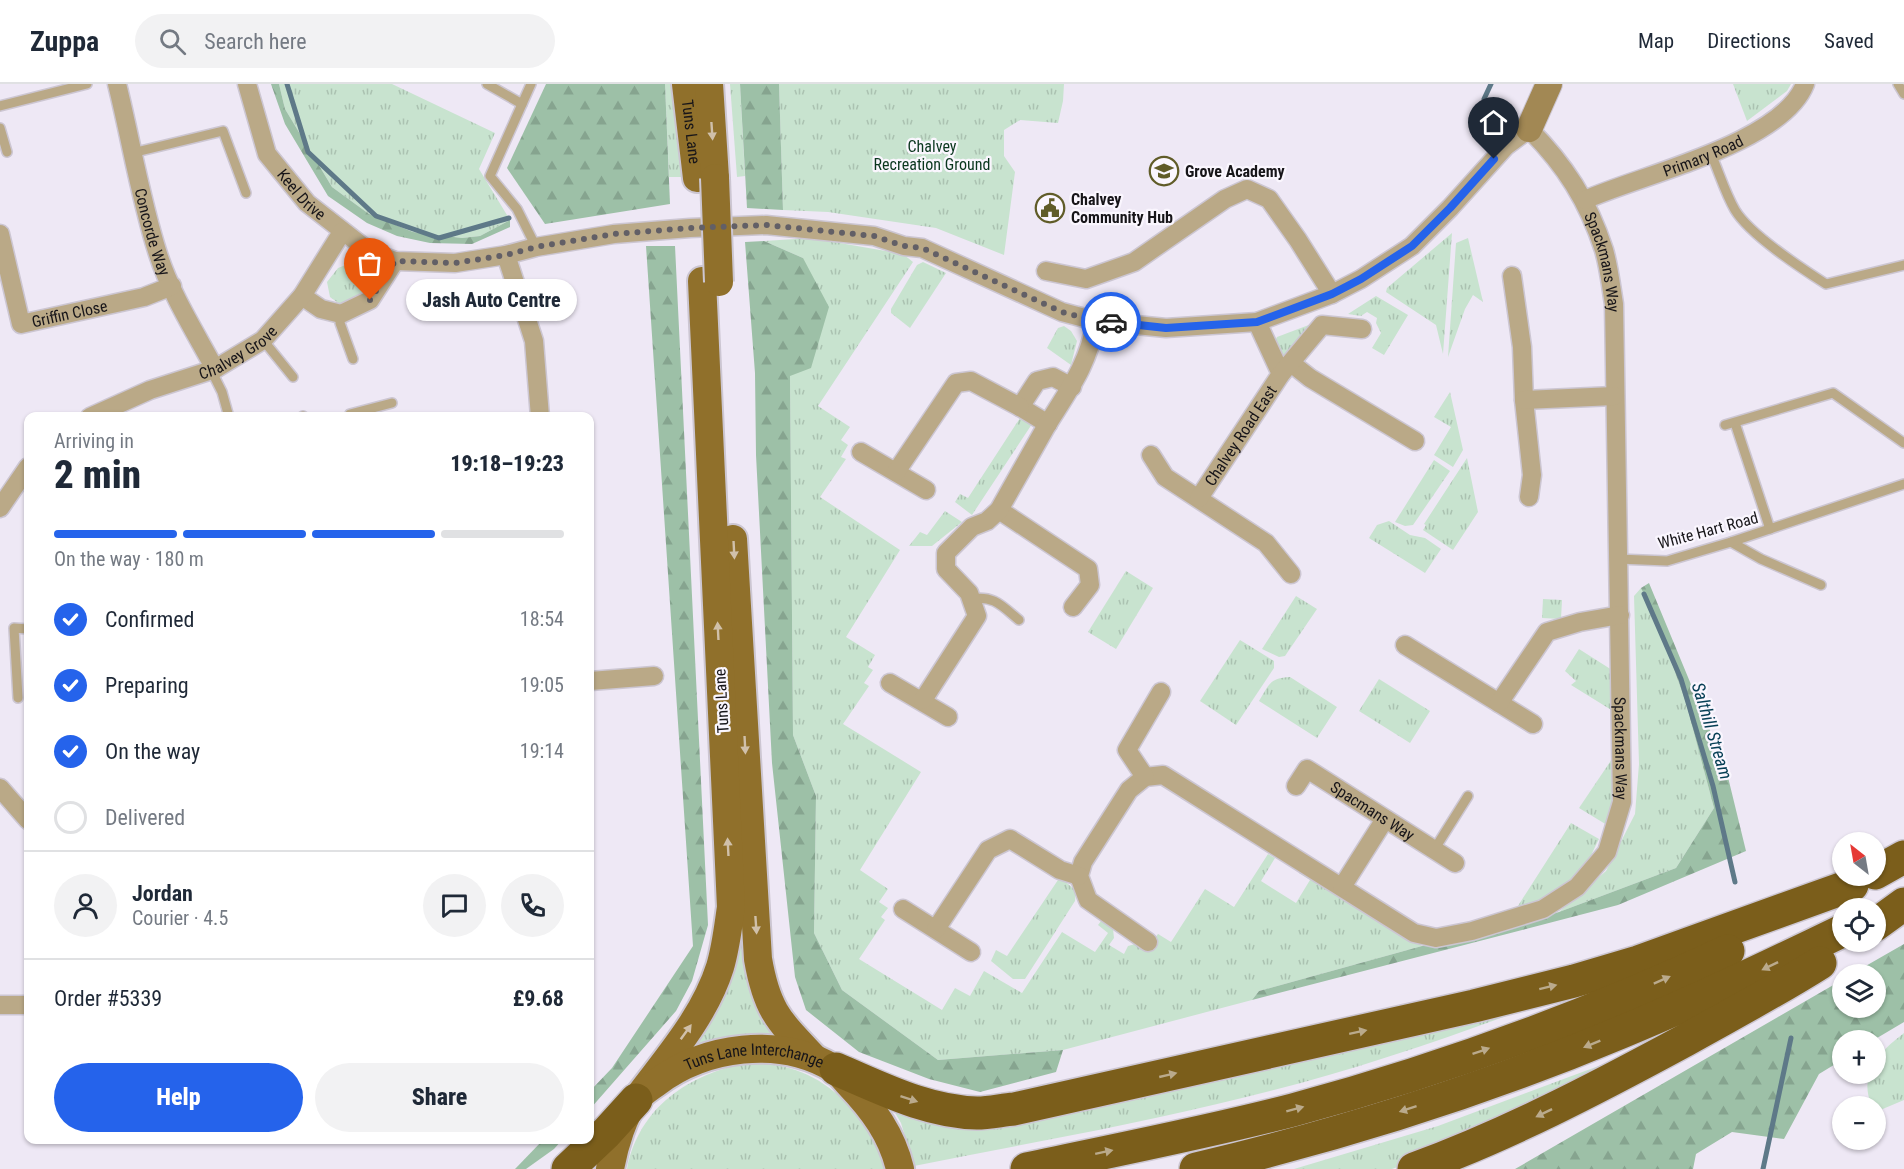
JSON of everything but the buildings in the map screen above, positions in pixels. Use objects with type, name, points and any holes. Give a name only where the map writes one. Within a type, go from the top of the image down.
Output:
[{"type":"highway","points":[[1886,867],[1904,857]]},
{"type":"highway","points":[[825,1064],[904,1098],[938,1108],[977,1113],[1014,1108],[1474,1006],[1574,981],[1638,962],[1844,886]]},
{"type":"highway","points":[[1027,1169],[1292,1110],[1371,1087],[1495,1046],[1660,982],[1767,932],[1851,886]]},
{"type":"highway","points":[[1886,910],[1904,903]]},
{"type":"highway","points":[[1886,917],[1904,903]]},
{"type":"highway","points":[[1196,1169],[1302,1143],[1516,1072],[1727,987],[1832,936]]},
{"type":"highway","points":[[1414,1169],[1486,1140],[1590,1090],[1801,975],[1837,952]]},
{"type":"highway","points":[[568,1169],[606,1133],[637,1098]]},
{"type":"main road","name":"Tuns Lane","points":[[686,84],[706,178]]},
{"type":"main road","name":"Tuns Lane","points":[[706,178],[709,84]]},
{"type":"main road","points":[[706,178],[710,282]]},
{"type":"main road","name":"Tuns Lane","points":[[710,282],[758,958],[768,1003],[779,1021],[825,1064]]},
{"type":"main road","name":"Tuns Lane","points":[[637,1098],[693,1023],[710,994],[728,936],[730,907],[710,282]]},
{"type":"main road","name":"Tuns Lane Interchange","points":[[610,1169],[623,1124],[637,1098],[669,1073],[694,1060],[725,1051],[766,1050],[825,1064],[865,1100],[881,1121],[900,1169]]},
{"type":"street","name":"Concorde Way","points":[[117,84],[158,255],[213,369]]},
{"type":"street","name":"Keel Drive","points":[[247,84],[267,154],[307,203],[370,252],[395,261],[455,263],[614,234],[766,225],[874,236],[904,246],[922,248],[1062,312],[1096,321],[1166,328],[1257,322],[1332,294],[1361,279],[1412,246],[1506,146],[1529,129]]},
{"type":"street","points":[[1529,129],[1549,84]]},
{"type":"street","name":"Primary Road","points":[[1585,200],[1606,190],[1711,154],[1756,132],[1801,93],[1804,84]]},
{"type":"street","name":"Spackmans Way","points":[[1145,777],[1163,775],[1414,933],[1436,938],[1472,931],[1543,909],[1577,887],[1607,852],[1622,802],[1614,304],[1604,251],[1585,200],[1548,149],[1529,129]]},
{"type":"street","points":[[1046,271],[1086,279],[1134,262],[1225,199],[1247,189],[1269,199],[1332,294]]},
{"type":"street","name":"Chalvey Grove","points":[[101,412],[150,390],[213,369],[263,340],[302,296],[342,232]]},
{"type":"street","name":"Griffin Close","points":[[0,234],[3,261],[21,324],[144,297],[171,286]]},
{"type":"street","points":[[506,255],[534,341],[540,412]]},
{"type":"street","points":[[302,296],[321,309],[340,314],[370,300],[395,261]]},
{"type":"street","points":[[1512,276],[1522,347],[1524,400],[1532,475],[1529,497]]},
{"type":"street","points":[[922,700],[977,616],[969,593],[946,569],[946,553],[972,527],[987,521],[999,510],[1072,387],[1090,347],[1096,321]]},
{"type":"street","name":"Chalvey Road East","points":[[1257,322],[1286,368],[1310,378],[1415,441]]},
{"type":"street","name":"Chalvey Road East","points":[[1199,498],[1286,368],[1322,325],[1362,329]]},
{"type":"street","points":[[1020,407],[1037,381],[1053,377],[1072,387]]},
{"type":"street","points":[[896,472],[956,383],[970,381],[1048,424]]},
{"type":"street","points":[[1524,400],[1614,396]]},
{"type":"street","points":[[861,452],[926,490]]},
{"type":"street","name":"Chalvey Road East","points":[[1151,455],[1165,477],[1266,543],[1291,574]]},
{"type":"street","points":[[0,508],[24,473]]},
{"type":"street","points":[[999,510],[1088,569],[1090,585],[1073,607]]},
{"type":"street","points":[[1499,703],[1547,632],[1580,622],[1620,615]]},
{"type":"street","points":[[1405,645],[1533,724]]},
{"type":"street","points":[[594,681],[654,676]]},
{"type":"street","points":[[890,683],[948,717]]},
{"type":"street","points":[[1148,942],[1088,900],[1079,876],[1083,862],[1129,790],[1145,777],[1126,750],[1161,692]]},
{"type":"street","name":"Spacmans Way","points":[[1296,786],[1306,769],[1455,863]]},
{"type":"street","points":[[0,788],[24,815]]},
{"type":"street","points":[[1342,887],[1385,819]]},
{"type":"street","points":[[936,929],[988,850],[1010,839],[1060,870],[1079,876]]},
{"type":"street","points":[[903,909],[970,952]]},
{"type":"street","points":[[0,1005],[24,1005]]},
{"type":"lane","points":[[0,106],[87,84]]},
{"type":"lane","points":[[487,84],[522,104]]},
{"type":"lane","points":[[531,84],[489,176],[517,209],[536,247]]},
{"type":"lane","points":[[1898,84],[1904,94]]},
{"type":"lane","points":[[0,128],[7,152]]},
{"type":"lane","points":[[132,153],[223,131],[246,193]]},
{"type":"lane","points":[[1711,154],[1736,212],[1760,237],[1799,267],[1826,284],[1904,266]]},
{"type":"lane","points":[[340,314],[340,323],[352,359]]},
{"type":"lane","points":[[263,340],[293,377]]},
{"type":"lane","points":[[213,369],[228,412]]},
{"type":"lane","name":"White Hart Road","points":[[1770,529],[1730,424],[1833,393],[1904,443]]},
{"type":"lane","points":[[362,399],[366,409]]},
{"type":"lane","points":[[356,412],[392,403]]},
{"type":"lane","name":"White Hart Road","points":[[1618,559],[1667,561],[1904,484]]},
{"type":"lane","points":[[1731,542],[1761,559],[1821,585]]},
{"type":"lane","points":[[971,598],[992,599],[1019,620]]},
{"type":"lane","points":[[18,699],[14,628],[24,629]]},
{"type":"lane","points":[[1434,850],[1468,795]]},
{"type":"green space","points":[[271,84],[279,84],[285,109],[332,187],[369,214],[413,232],[462,238],[480,236],[510,220],[510,227],[472,244],[430,243],[397,236],[367,223],[328,196],[285,124]]},
{"type":"green space","points":[[279,84],[392,84],[495,133],[479,169],[510,220],[480,236],[462,238],[413,232],[369,214],[332,187],[285,109]]},
{"type":"green space","points":[[546,84],[665,84],[670,204],[545,224],[507,168]]},
{"type":"green space","points":[[665,84],[678,84],[681,177],[669,177]]},
{"type":"green space","points":[[730,84],[740,84],[745,176],[737,177]]},
{"type":"green space","points":[[740,84],[779,84],[783,210],[747,208]]},
{"type":"green space","name":"Chalvey Recreation Ground","points":[[779,84],[1064,84],[1058,123],[1020,120],[1004,130],[1004,156],[1015,172],[1004,255],[936,228],[828,212],[783,210]]},
{"type":"green space","points":[[1733,84],[1791,84],[1787,91],[1747,121]]},
{"type":"green space","points":[[1452,233],[1443,354],[1436,325],[1386,292],[1387,288]]},
{"type":"green space","points":[[811,238],[903,254],[913,262],[818,406],[850,427],[841,440],[848,445],[841,457],[846,459],[820,497],[900,550],[846,637],[875,655],[868,667],[873,670],[864,683],[869,686],[843,724],[921,772],[860,870],[888,889],[879,902],[888,908],[881,917],[885,920],[859,959],[942,1010],[955,988],[970,996],[984,971],[1022,993],[1062,932],[1095,952],[1108,933],[1098,925],[1101,921],[1113,929],[1114,938],[1109,945],[1124,954],[1128,946],[1135,944],[1146,950],[1158,934],[1171,942],[1205,889],[1234,907],[1268,854],[1275,858],[1261,881],[1296,903],[1310,880],[1299,873],[1302,868],[1422,946],[1259,991],[1252,1000],[1063,1050],[938,1060],[842,990],[814,933],[816,796],[793,735],[790,376],[803,258],[764,241]]},
{"type":"green space","points":[[1468,238],[1483,302],[1473,295],[1465,309],[1448,357],[1456,243]]},
{"type":"green space","points":[[764,241],[803,258],[829,307],[811,368],[790,376],[793,735],[816,796],[814,933],[842,990],[938,1060],[1063,1050],[1056,1072],[980,1092],[929,1079],[859,1052],[806,1010],[795,977],[772,763],[756,455],[755,373],[745,242]]},
{"type":"green space","points":[[646,246],[675,246],[708,925],[692,981],[676,1011],[594,1104],[594,1087],[612,1068],[693,946]]},
{"type":"green space","points":[[353,262],[366,264],[372,271],[371,278],[363,292],[341,305],[330,297],[327,282],[338,268]]},
{"type":"green space","points":[[923,262],[946,273],[910,328],[891,313],[891,309],[917,265]]},
{"type":"green space","points":[[1376,296],[1408,315],[1384,355],[1372,348],[1381,333],[1376,323],[1377,318],[1367,312],[1361,316],[1348,314]]},
{"type":"green space","points":[[1314,323],[1286,357],[1279,352],[1275,341],[1277,337]]},
{"type":"green space","points":[[1064,326],[1071,331],[1077,341],[1071,365],[1047,348],[1058,328]]},
{"type":"green space","points":[[1450,392],[1463,450],[1453,467],[1434,455],[1451,427],[1434,417]]},
{"type":"green space","points":[[1023,416],[1032,424],[972,515],[955,502],[960,494],[968,498]]},
{"type":"green space","points":[[1467,458],[1478,512],[1453,550],[1423,530],[1426,525],[1424,524]]},
{"type":"green space","points":[[1434,460],[1450,471],[1413,525],[1405,526],[1395,522]]},
{"type":"green space","points":[[945,511],[962,522],[932,546],[909,546],[920,532],[927,535]]},
{"type":"green space","points":[[1389,521],[1410,535],[1425,538],[1441,549],[1425,573],[1369,538],[1377,525]]},
{"type":"green space","points":[[1126,571],[1153,588],[1116,649],[1088,632]]},
{"type":"green space","points":[[1649,583],[1726,769],[1746,851],[1618,905],[1252,1000],[1259,991],[1422,946],[1484,934],[1559,912],[1676,868],[1714,808],[1686,703],[1663,638],[1641,588]]},
{"type":"green space","points":[[1641,588],[1663,638],[1686,703],[1714,808],[1676,868],[1559,912],[1606,871],[1635,814],[1639,764],[1634,596]]},
{"type":"green space","points":[[1296,596],[1317,609],[1285,656],[1279,657],[1262,649]]},
{"type":"green space","points":[[1543,599],[1562,600],[1561,619],[1542,618]]},
{"type":"green space","points":[[1240,640],[1274,661],[1274,668],[1236,725],[1200,701]]},
{"type":"green space","points":[[1579,649],[1612,670],[1613,711],[1571,685],[1576,681],[1565,671]]},
{"type":"green space","points":[[1290,677],[1337,707],[1317,738],[1259,701],[1274,681]]},
{"type":"green space","points":[[1379,679],[1430,711],[1410,743],[1359,711]]},
{"type":"green space","points":[[1616,753],[1617,789],[1607,825],[1579,808]]},
{"type":"green space","points":[[1571,823],[1599,839],[1588,861],[1560,888],[1535,902],[1516,909]]},
{"type":"green space","points":[[1060,877],[1076,891],[1075,901],[1025,979],[1013,979],[991,961],[996,950],[1007,956]]},
{"type":"green space","points":[[736,909],[778,1037],[732,1038],[688,1051]]},
{"type":"green space","points":[[1904,944],[1904,1022],[1886,1033],[1886,1030],[1832,1030],[1832,1066],[1819,1074],[1784,1139],[1732,1132],[1696,1154],[1693,1169],[1515,1169],[1832,986],[1832,1018],[1886,1018],[1886,964],[1869,964]]},
{"type":"green space","points":[[1528,1008],[1386,1058],[1278,1089],[1120,1126],[914,1166],[901,1123],[894,1111],[929,1117]]},
{"type":"green space","points":[[1904,1033],[1904,1100],[1886,1108],[1886,1096],[1869,1096],[1868,1084],[1886,1084],[1886,1048]]},
{"type":"green space","points":[[1628,1055],[1446,1149],[1392,1169],[1294,1169],[1438,1126]]},
{"type":"green space","points":[[747,1063],[780,1066],[794,1070],[808,1075],[832,1090],[872,1131],[880,1147],[886,1169],[627,1169],[633,1147],[643,1128],[655,1111],[670,1097],[705,1075]]},
{"type":"green space","points":[[539,1144],[558,1144],[526,1169],[515,1169]]},
{"type":"waterway","points":[[287,84],[308,152],[376,216],[439,238],[509,218]]},
{"type":"waterway","name":"Salthill Stream","points":[[1484,99],[1491,84]]},
{"type":"waterway","name":"Salthill Stream","points":[[1644,594],[1681,679],[1713,786],[1735,882]]},
{"type":"waterway","name":"Salthill Stream","points":[[1763,1169],[1791,1038]]},
{"type":"way so far","points":[[370,300],[395,261],[455,263],[614,234],[766,225],[874,236],[904,246],[922,248],[1062,312],[1096,321],[1111,322]]},
{"type":"place","name":"Grove Academy","points":[[1164,171]]},
{"type":"place","name":"Chalvey Community Hub","points":[[1050,208]]},
{"type":"place","name":"Jash Auto Centre","points":[[370,300]]},
{"type":"route","points":[[1111,322],[1166,328],[1257,322],[1332,294],[1361,279],[1412,246],[1494,159]]}]
